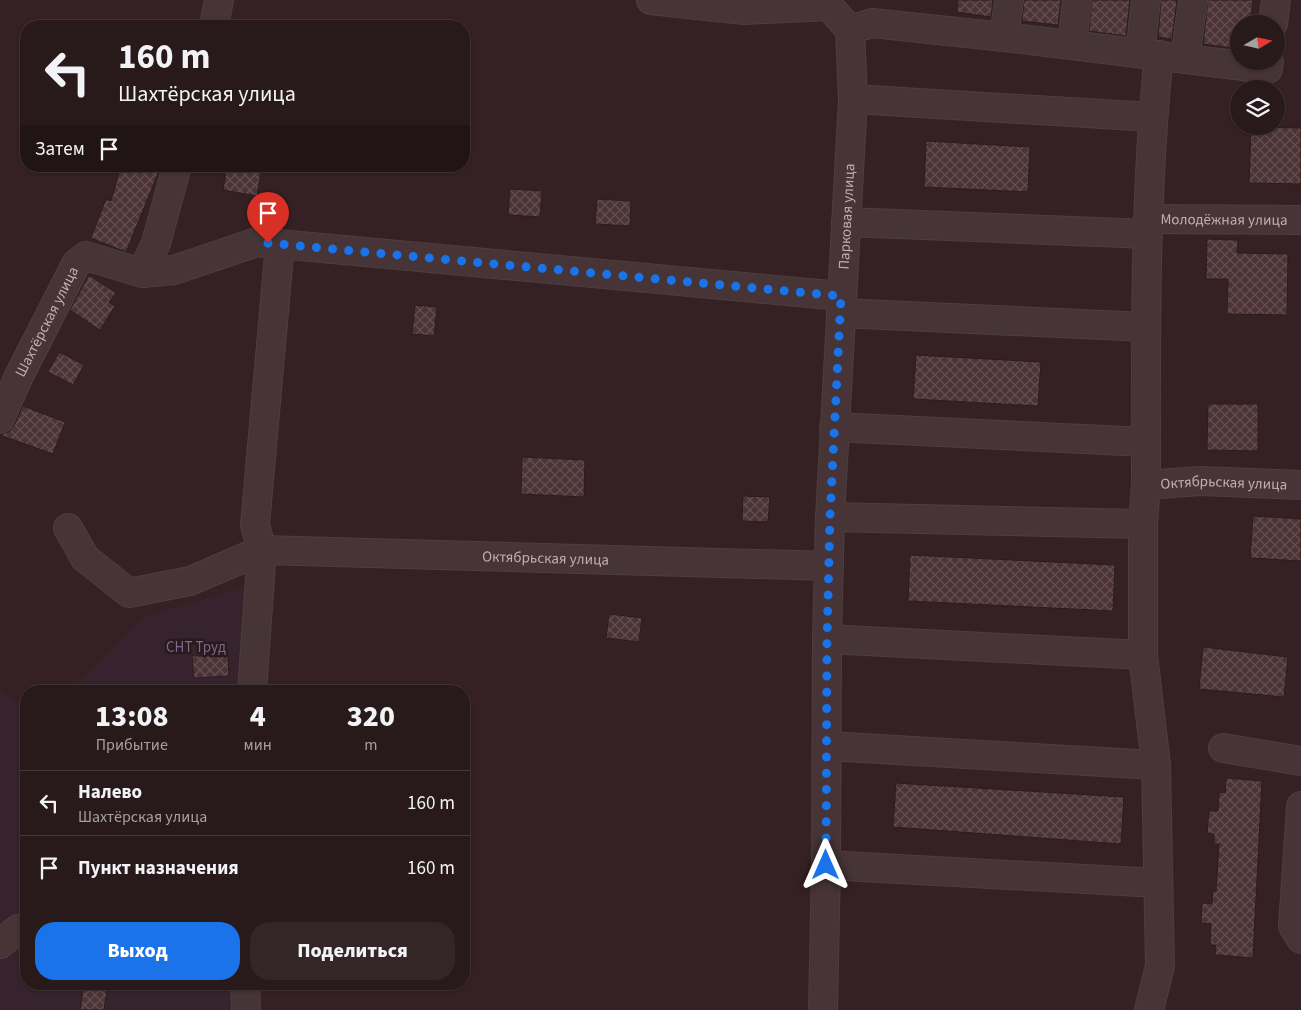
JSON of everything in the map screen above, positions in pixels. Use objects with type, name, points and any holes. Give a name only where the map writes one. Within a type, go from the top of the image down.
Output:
[{"type":"street","points":[[215,20],[219,0]]},
{"type":"street","points":[[651,0],[744,10],[827,2],[850,30],[872,23],[1162,56],[1230,62]]},
{"type":"street","points":[[1004,37],[1009,0]]},
{"type":"street","points":[[1072,45],[1077,0]]},
{"type":"street","points":[[1146,0],[1162,56]]},
{"type":"street","points":[[1150,1010],[1160,966],[1156,765],[1143,655],[1146,327],[1152,117],[1162,56],[1193,0]]},
{"type":"street","points":[[1274,15],[1276,0]]},
{"type":"street","name":"Парковая улица","points":[[823,1010],[830,517],[853,99],[850,30]]},
{"type":"street","points":[[853,99],[1152,117]]},
{"type":"street","points":[[142,273],[156,243],[175,172]]},
{"type":"street","name":"Молодёжная улица","points":[[846,222],[1148,227],[1301,220]]},
{"type":"street","name":"Шахтёрская улица","points":[[0,418],[18,378],[76,264],[86,256],[142,273],[174,270],[257,242],[841,305],[1146,327]]},
{"type":"street","points":[[252,685],[262,550],[255,525],[280,244]]},
{"type":"street","points":[[834,427],[1146,442]]},
{"type":"street","name":"Октябрьская улица","points":[[1146,485],[1200,481],[1301,485]]},
{"type":"street","points":[[830,517],[1143,524]]},
{"type":"street","points":[[68,528],[85,558],[129,593],[190,581],[262,550]]},
{"type":"street","name":"Октябрьская улица","points":[[262,550],[829,566]]},
{"type":"street","points":[[827,640],[1143,655]]},
{"type":"street","points":[[827,746],[1156,765]]},
{"type":"street","points":[[1223,748],[1301,761]]},
{"type":"street","points":[[1301,806],[1293,926],[1301,939]]},
{"type":"street","points":[[826,865],[1158,883]]},
{"type":"street","points":[[0,944],[18,929],[20,930]]},
{"type":"green space","name":"СНТ Труд","points":[[244,588],[238,685],[77,685],[145,616]]},
{"type":"green space","points":[[0,691],[20,706],[20,990],[230,990],[230,1010],[0,1010]]},
{"type":"building","points":[[958,0],[993,0],[991,17],[957,12]]},
{"type":"building","points":[[1024,0],[1061,0],[1058,25],[1022,21]]},
{"type":"building","points":[[1092,0],[1130,0],[1126,36],[1089,31]]},
{"type":"building","points":[[1161,0],[1177,0],[1172,39],[1158,37]]},
{"type":"building","points":[[1208,0],[1253,0],[1251,15],[1230,15],[1230,48],[1203,44]]},
{"type":"building","points":[[1285,128],[1301,128],[1301,184],[1249,183],[1251,135],[1285,135]]},
{"type":"building","points":[[926,141],[1030,147],[1028,192],[924,187]]},
{"type":"building","points":[[119,172],[159,172],[126,252],[91,238],[106,199],[111,201]]},
{"type":"building","points":[[226,172],[261,172],[257,196],[223,190]]},
{"type":"building","points":[[510,189],[542,191],[540,217],[508,215]]},
{"type":"building","points":[[597,199],[631,201],[630,226],[595,224]]},
{"type":"building","points":[[1207,239],[1238,240],[1237,253],[1288,254],[1287,315],[1227,314],[1228,279],[1206,279]]},
{"type":"building","points":[[89,275],[116,293],[109,302],[115,306],[100,330],[70,310]]},
{"type":"building","points":[[415,305],[437,307],[434,336],[412,334]]},
{"type":"building","points":[[59,352],[84,365],[73,385],[48,372]]},
{"type":"building","points":[[916,355],[1041,362],[1038,406],[913,399]]},
{"type":"building","points":[[1208,404],[1258,404],[1258,451],[1207,450]]},
{"type":"building","points":[[23,406],[65,422],[53,454],[0,435],[9,432],[14,426]]},
{"type":"building","points":[[522,457],[585,460],[584,497],[521,494]]},
{"type":"building","points":[[743,496],[770,497],[768,522],[742,521]]},
{"type":"building","points":[[1253,516],[1301,519],[1301,561],[1250,558]]},
{"type":"building","points":[[910,555],[1115,565],[1113,611],[908,601]]},
{"type":"building","points":[[609,614],[642,618],[639,642],[606,638]]},
{"type":"building","points":[[1203,647],[1288,657],[1284,697],[1199,689]]},
{"type":"building","points":[[214,655],[215,657],[228,656],[229,676],[194,678],[192,656]]},
{"type":"building","points":[[1226,778],[1262,781],[1253,958],[1215,955],[1216,945],[1210,945],[1211,924],[1201,923],[1202,903],[1212,904],[1213,891],[1216,891],[1219,844],[1214,844],[1214,834],[1207,833],[1209,811],[1218,811],[1219,792],[1225,793]]},
{"type":"building","points":[[896,783],[1124,797],[1121,844],[893,827]]},
{"type":"building","points":[[83,990],[107,990],[104,1010],[80,1010]]},
{"type":"route","points":[[268,243],[841,296],[830,517],[827,640],[826,865]]}]
